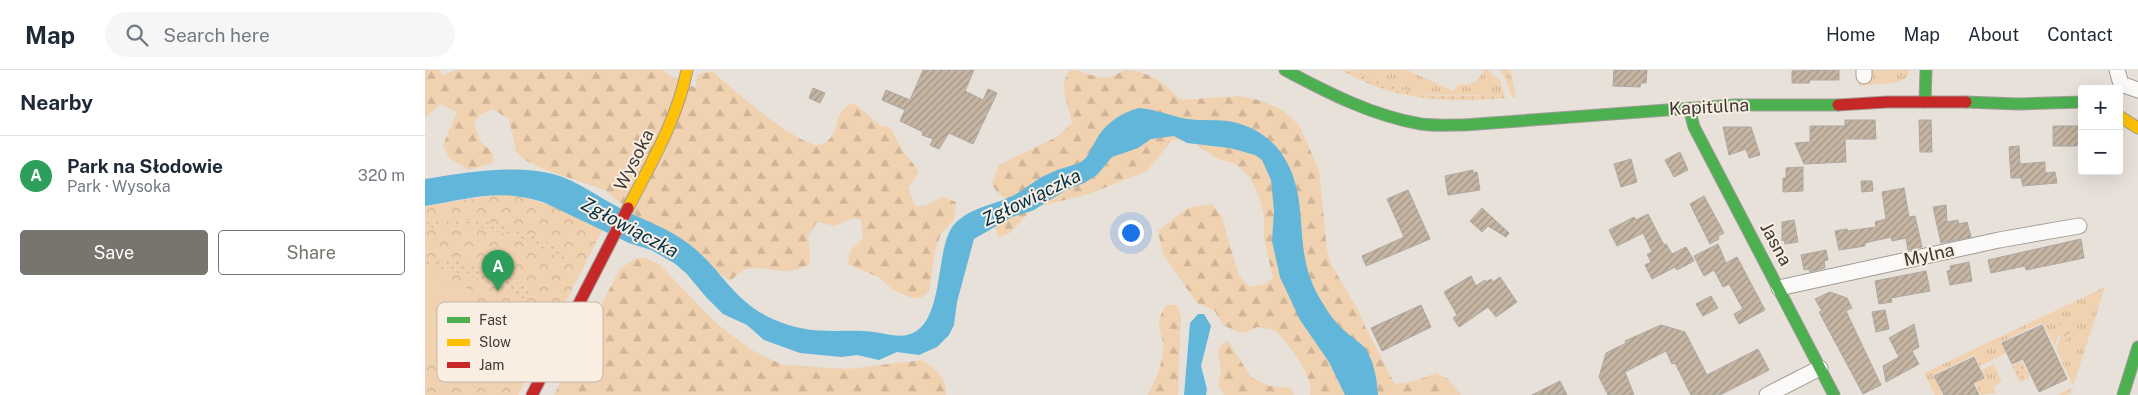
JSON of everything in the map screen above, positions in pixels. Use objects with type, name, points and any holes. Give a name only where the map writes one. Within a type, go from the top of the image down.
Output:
[{"type":"street","name":"Wysoka","points":[[580,302],[676,114],[683,94],[687,70]]},
{"type":"street","name":"Kapitulna","points":[[1285,70],[1391,117],[1438,125],[1735,105],[2078,102]]},
{"type":"street","name":"Kapitulna","points":[[1309,70],[1341,96]]},
{"type":"street","points":[[1925,102],[1926,70]]},
{"type":"street","points":[[2117,70],[2121,84],[2138,90]]},
{"type":"street","name":"Jasna","points":[[1689,108],[1694,127],[1835,395]]},
{"type":"street","points":[[2123,109],[2138,115]]},
{"type":"street","points":[[2123,119],[2138,128]]},
{"type":"street","name":"Mylna","points":[[1779,288],[1999,240],[2079,226]]},
{"type":"street","points":[[2123,395],[2138,348]]},
{"type":"street","points":[[1767,395],[1820,368]]},
{"type":"street","name":"Wysoka","points":[[532,395],[539,382]]},
{"type":"green space","points":[[425,70],[440,70],[442,75],[457,70],[663,70],[696,88],[697,75],[712,71],[749,103],[784,129],[800,139],[814,144],[823,144],[832,136],[838,117],[846,107],[854,103],[881,126],[890,127],[902,150],[919,171],[908,189],[915,206],[925,206],[943,197],[956,202],[954,219],[941,234],[936,247],[929,291],[921,298],[912,298],[893,290],[880,278],[848,264],[850,251],[863,239],[861,219],[850,219],[835,226],[817,222],[808,236],[809,265],[796,270],[785,271],[761,268],[746,269],[731,281],[664,238],[605,190],[543,169],[525,160],[516,151],[509,119],[493,109],[480,115],[474,124],[480,141],[493,153],[493,163],[468,170],[449,158],[443,145],[457,112],[441,104],[425,117]]},
{"type":"green space","points":[[1070,70],[1104,77],[1111,77],[1126,70],[1134,71],[1157,80],[1181,100],[1239,96],[1263,101],[1282,110],[1299,125],[1319,170],[1327,251],[1332,266],[1358,310],[1393,381],[1396,384],[1412,382],[1436,373],[1448,379],[1461,395],[1310,395],[1308,378],[1304,369],[1275,330],[1257,327],[1243,333],[1224,326],[1214,310],[1197,303],[1163,254],[1158,231],[1188,208],[1212,204],[1222,218],[1239,276],[1250,287],[1265,284],[1273,278],[1264,238],[1264,216],[1259,196],[1249,176],[1234,163],[1218,159],[1191,141],[1172,140],[1147,171],[1089,194],[1033,208],[1010,233],[998,237],[993,221],[1006,199],[998,193],[992,184],[999,165],[1057,137],[1072,123],[1064,89],[1064,82]]},
{"type":"green space","points":[[1341,70],[1416,93],[1454,96],[1504,94],[1506,98],[1442,100],[1421,98],[1381,88]]},
{"type":"green space","points":[[1350,70],[1407,70],[1453,91],[1459,84],[1474,82],[1484,70],[1488,70],[1500,80],[1504,94],[1425,94],[1388,86]]},
{"type":"green space","points":[[1499,70],[1510,70],[1516,97],[1512,97],[1505,78]]},
{"type":"green space","points":[[1858,70],[1909,70],[1907,77],[1899,82],[1860,86],[1858,84]]},
{"type":"green space","points":[[500,194],[540,202],[603,229],[566,302],[437,302],[437,382],[525,382],[518,395],[425,395],[425,206]]},
{"type":"green space","points":[[442,219],[475,220],[507,227],[538,238],[568,254],[564,261],[515,237],[479,227],[443,226],[425,230],[425,223]]},
{"type":"green space","points":[[636,258],[646,258],[660,265],[714,321],[731,335],[755,352],[783,365],[848,369],[922,360],[936,370],[942,378],[945,383],[946,395],[554,395],[561,382],[603,382],[603,302],[620,269]]},
{"type":"green space","points":[[425,259],[453,260],[467,263],[506,277],[531,291],[521,300],[487,282],[425,264]]},
{"type":"green space","points":[[425,273],[480,293],[477,302],[437,302],[437,352],[425,348]]},
{"type":"green space","points":[[2105,287],[2071,393],[2067,395],[2057,395],[2072,388],[2073,385],[2056,349],[2061,336],[2054,322],[2059,333],[2055,346],[2042,323],[2001,342],[2006,353],[1980,366],[1975,355],[1933,375],[1942,395],[1935,395],[1924,373]]},
{"type":"green space","points":[[1166,305],[1177,305],[1181,317],[1178,395],[1148,395],[1161,362],[1163,343],[1159,324]]},
{"type":"green space","points":[[2054,322],[2075,323],[2064,344]]},
{"type":"green space","points":[[1228,341],[1251,377],[1269,386],[1291,388],[1294,395],[1224,395],[1218,385],[1221,369],[1218,350]]},
{"type":"green space","points":[[2022,361],[2030,378],[2020,382],[2012,366]]},
{"type":"green space","points":[[1994,364],[2002,382],[1993,387],[1996,393],[1981,395],[1975,383],[1985,378],[1981,370]]},
{"type":"green space","points":[[425,376],[453,395],[449,395],[425,382]]},
{"type":"water","name":"Zgłowiączka","points":[[1139,108],[1187,119],[1233,122],[1261,134],[1272,143],[1289,166],[1294,179],[1300,209],[1304,254],[1313,286],[1334,319],[1368,353],[1375,370],[1378,395],[1345,395],[1329,362],[1300,320],[1280,277],[1272,241],[1274,211],[1271,180],[1262,160],[1255,155],[1230,148],[1187,143],[1174,136],[1151,139],[1138,148],[1112,157],[1097,175],[1084,183],[1066,190],[1034,210],[1012,217],[974,239],[957,302],[954,325],[949,335],[937,347],[919,355],[897,352],[879,360],[857,355],[842,357],[800,353],[764,340],[747,325],[723,314],[686,273],[674,263],[651,250],[629,243],[543,202],[527,198],[497,195],[425,206],[425,179],[472,172],[506,170],[538,171],[553,174],[572,181],[615,206],[677,236],[705,258],[741,298],[764,315],[791,326],[811,330],[868,331],[902,336],[919,329],[927,319],[937,289],[946,241],[951,229],[957,222],[972,211],[1008,198],[1050,173],[1079,163],[1089,154],[1103,130],[1113,120]]},
{"type":"water","points":[[1198,314],[1204,314],[1211,326],[1201,366],[1207,389],[1206,395],[1184,395],[1190,323]]},
{"type":"building","points":[[923,70],[974,70],[965,91],[983,100],[988,89],[997,93],[973,144],[949,133],[939,149],[930,145],[933,139],[922,135],[923,132],[900,121],[905,110],[882,100],[886,90],[910,100]]},
{"type":"building","points":[[1614,70],[1647,70],[1646,83],[1641,83],[1640,87],[1613,86]]},
{"type":"building","points":[[1839,70],[1839,80],[1810,80],[1809,83],[1792,83],[1792,71]]},
{"type":"building","points":[[813,88],[825,93],[820,103],[809,98]]},
{"type":"building","points":[[1845,120],[1875,120],[1876,139],[1845,139],[1846,162],[1804,164],[1795,143],[1810,142],[1810,126],[1845,126]]},
{"type":"building","points":[[1919,120],[1931,120],[1932,152],[1920,152]]},
{"type":"building","points":[[2053,126],[2078,126],[2077,146],[2053,146]]},
{"type":"building","points":[[1723,127],[1751,127],[1760,155],[1749,158],[1746,149],[1729,155]]},
{"type":"building","points":[[2019,146],[2020,164],[2045,162],[2045,173],[2055,172],[2057,183],[2023,186],[2020,175],[2020,178],[2011,178],[2009,147]]},
{"type":"building","points":[[1680,152],[1688,170],[1674,177],[1665,160]]},
{"type":"building","points":[[1631,159],[1637,182],[1621,187],[1614,164]]},
{"type":"building","points":[[1803,167],[1803,191],[1783,192],[1783,178],[1786,178],[1786,168]]},
{"type":"building","points":[[1473,170],[1473,173],[1477,172],[1480,190],[1448,195],[1445,176]]},
{"type":"building","points":[[1861,181],[1872,181],[1873,191],[1862,192]]},
{"type":"building","points":[[1904,188],[1909,217],[1915,216],[1922,247],[1908,250],[1906,238],[1892,241],[1891,237],[1865,243],[1865,246],[1839,250],[1835,231],[1876,227],[1875,222],[1886,219],[1882,192]]},
{"type":"building","points":[[1408,190],[1430,239],[1366,266],[1362,256],[1404,237],[1387,199]]},
{"type":"building","points":[[1704,196],[1724,233],[1718,236],[1719,239],[1710,244],[1690,204]]},
{"type":"building","points":[[1946,205],[1947,222],[1958,220],[1959,224],[1967,222],[1971,237],[1941,243],[1933,207]]},
{"type":"building","points":[[1482,208],[1509,233],[1506,237],[1488,226],[1482,232],[1470,221]]},
{"type":"building","points":[[1648,214],[1664,245],[1666,244],[1672,254],[1686,247],[1694,261],[1677,270],[1675,267],[1652,279],[1645,265],[1651,262],[1647,254],[1652,252],[1643,233],[1617,246],[1609,230],[1634,217],[1636,220]]},
{"type":"building","points":[[1794,220],[1798,242],[1785,244],[1784,240],[1782,241],[1782,222]]},
{"type":"building","points":[[2081,239],[2084,258],[2026,270],[2025,266],[1991,273],[1988,260]]},
{"type":"building","points":[[1718,244],[1726,263],[1737,257],[1765,310],[1739,324],[1734,314],[1743,309],[1729,284],[1723,287],[1714,270],[1704,276],[1694,256]]},
{"type":"building","points":[[1826,250],[1828,260],[1824,261],[1825,268],[1810,272],[1809,269],[1804,270],[1801,255]]},
{"type":"building","points":[[1969,262],[1972,281],[1950,285],[1947,271],[1951,270],[1950,266]]},
{"type":"building","points":[[1926,271],[1930,291],[1891,298],[1892,302],[1879,304],[1875,281]]},
{"type":"building","points":[[1471,276],[1476,286],[1485,280],[1486,282],[1491,279],[1493,282],[1500,277],[1517,302],[1496,317],[1488,307],[1459,327],[1453,318],[1457,315],[1444,292]]},
{"type":"building","points":[[1830,292],[1847,298],[1852,308],[1846,311],[1881,385],[1863,394],[1819,312],[1822,311],[1815,299]]},
{"type":"building","points":[[1711,296],[1718,308],[1703,316],[1696,304]]},
{"type":"building","points":[[1421,305],[1431,327],[1382,351],[1371,328]]},
{"type":"building","points":[[1885,310],[1889,329],[1876,332],[1872,312]]},
{"type":"building","points":[[1914,324],[1919,347],[1912,351],[1919,364],[1886,382],[1883,366],[1899,357],[1889,338]]},
{"type":"building","points":[[1661,325],[1685,332],[1707,375],[1758,349],[1769,370],[1720,395],[1691,395],[1675,363],[1672,364],[1666,351],[1625,372],[1634,395],[1608,395],[1599,377],[1606,353],[1626,343],[1625,341]]},
{"type":"building","points":[[2042,325],[2067,379],[2039,392],[2023,359],[2012,364],[2002,343]]},
{"type":"building","points":[[1974,357],[1984,378],[1973,383],[1979,395],[1944,395],[1934,376]]},
{"type":"building","points":[[1560,381],[1567,395],[1532,395]]},
{"type":"traffic: fast","points":[[1285,70],[1334,95],[1368,109],[1403,120],[1432,125],[1464,125],[1735,105],[1838,105]]},
{"type":"traffic: fast","points":[[1925,102],[1926,70]]},
{"type":"traffic: fast","points":[[1966,102],[2018,104],[2078,102]]},
{"type":"traffic: fast","points":[[1689,108],[1694,127],[1834,395]]},
{"type":"traffic: fast","points":[[2123,395],[2138,347]]},
{"type":"traffic: slow","points":[[628,208],[670,124],[683,88],[687,70]]},
{"type":"traffic: slow","points":[[2123,119],[2138,128]]},
{"type":"traffic: jam","points":[[1838,105],[1887,102],[1966,102]]},
{"type":"traffic: jam","points":[[580,302],[628,208]]},
{"type":"traffic: jam","points":[[532,395],[539,382]]},
{"type":"place","name":"Park na Słodowie","points":[[498,291]]}]
